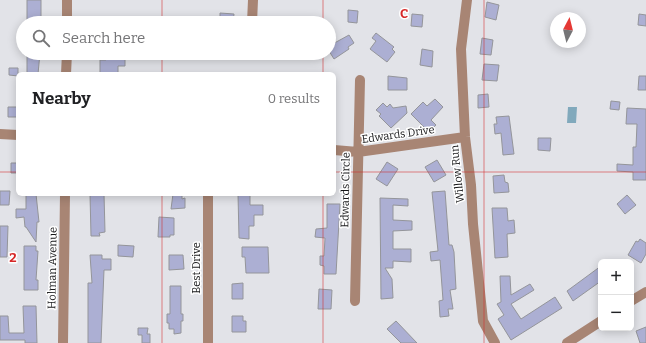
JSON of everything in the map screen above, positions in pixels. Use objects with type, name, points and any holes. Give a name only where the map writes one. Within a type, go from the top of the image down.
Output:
[{"type":"street","points":[[67,0],[67,16]]},
{"type":"street","points":[[252,16],[253,0]]},
{"type":"street","name":"Willow Run","points":[[468,0],[461,50],[465,137],[471,186],[474,239],[483,321],[495,343]]},
{"type":"street","points":[[66,72],[67,60]]},
{"type":"street","name":"Edwards Circle","points":[[355,301],[360,80]]},
{"type":"street","points":[[0,134],[16,135]]},
{"type":"street","name":"Edwards Drive","points":[[336,150],[358,152],[465,137]]},
{"type":"street","name":"Holman Avenue","points":[[63,343],[65,196]]},
{"type":"street","name":"Best Drive","points":[[208,196],[208,343]]},
{"type":"street","points":[[634,299],[646,292]]},
{"type":"street","points":[[567,343],[598,323]]},
{"type":"water","points":[[568,107],[577,107],[576,123],[567,123]]},
{"type":"building","points":[[27,0],[41,0],[41,16],[27,16]]},
{"type":"building","points":[[487,2],[499,5],[496,20],[485,17]]},
{"type":"building","points":[[348,10],[358,11],[357,23],[348,22]]},
{"type":"building","points":[[220,13],[234,14],[234,16],[220,16]]},
{"type":"building","points":[[412,14],[423,15],[422,27],[411,26]]},
{"type":"building","points":[[639,14],[646,15],[646,26],[638,25]]},
{"type":"building","points":[[376,33],[394,47],[392,49],[395,52],[387,62],[370,49],[376,41],[372,38]]},
{"type":"building","points":[[349,35],[354,43],[348,47],[349,49],[336,58],[336,42]]},
{"type":"building","points":[[482,38],[493,40],[491,55],[480,54]]},
{"type":"building","points":[[422,49],[433,51],[432,67],[420,65]]},
{"type":"building","points":[[27,60],[39,60],[38,72],[27,72]]},
{"type":"building","points":[[100,60],[125,60],[125,66],[118,66],[118,72],[100,72]]},
{"type":"building","points":[[484,64],[499,65],[497,81],[482,80]]},
{"type":"building","points":[[9,68],[18,68],[16,76],[9,75]]},
{"type":"building","points":[[388,76],[407,78],[407,90],[388,90]]},
{"type":"building","points":[[639,76],[646,76],[646,90],[638,90]]},
{"type":"building","points":[[488,94],[489,107],[478,108],[478,95]]},
{"type":"building","points":[[435,99],[443,107],[431,120],[436,125],[429,132],[411,114],[423,102],[427,106]]},
{"type":"building","points":[[611,101],[620,102],[619,110],[610,109]]},
{"type":"building","points":[[383,103],[387,107],[390,104],[393,108],[406,106],[407,113],[391,128],[379,116],[381,114],[376,110]]},
{"type":"building","points":[[8,107],[16,107],[16,117],[8,117]]},
{"type":"building","points":[[627,108],[646,109],[646,180],[633,180],[633,172],[617,171],[617,164],[633,165],[633,147],[636,147],[637,124],[626,124]]},
{"type":"building","points":[[509,116],[514,154],[503,155],[501,133],[495,134],[494,124],[497,124],[496,117]]},
{"type":"building","points":[[538,138],[551,138],[550,151],[538,150]]},
{"type":"building","points":[[437,160],[446,175],[434,182],[425,167]]},
{"type":"building","points":[[387,162],[398,169],[387,186],[376,179]]},
{"type":"building","points":[[11,163],[16,163],[16,173],[11,173]]},
{"type":"building","points":[[504,175],[505,182],[508,183],[509,192],[494,193],[493,176]]},
{"type":"building","points":[[0,191],[10,191],[9,205],[0,205]]},
{"type":"building","points":[[445,191],[449,245],[452,245],[454,252],[456,289],[450,290],[453,309],[448,309],[449,316],[440,317],[439,301],[443,300],[440,260],[431,261],[430,252],[438,251],[432,192]]},
{"type":"building","points":[[627,195],[636,205],[625,214],[617,204]]},
{"type":"building","points":[[26,196],[36,196],[39,222],[37,222],[36,242],[25,227],[24,217],[16,218],[16,209],[26,209]]},
{"type":"building","points":[[90,196],[104,196],[105,232],[99,233],[100,236],[91,236]]},
{"type":"building","points":[[173,196],[182,196],[182,199],[185,198],[185,208],[171,209]]},
{"type":"building","points":[[238,196],[250,196],[250,205],[263,205],[263,215],[254,215],[254,226],[249,226],[249,239],[239,238]]},
{"type":"building","points":[[380,198],[408,199],[408,206],[393,205],[393,220],[412,221],[412,230],[393,231],[393,249],[411,249],[411,262],[393,261],[393,268],[385,268],[392,279],[393,298],[381,299]]},
{"type":"building","points":[[327,204],[340,204],[336,274],[324,274],[324,266],[320,265],[320,256],[324,256],[325,238],[315,237],[316,229],[327,228]]},
{"type":"building","points":[[492,208],[507,208],[508,221],[514,220],[515,233],[507,234],[508,257],[495,258]]},
{"type":"building","points":[[159,217],[174,218],[174,235],[170,235],[170,237],[158,237]]},
{"type":"building","points":[[0,226],[8,226],[7,257],[0,257]]},
{"type":"building","points":[[640,239],[646,243],[646,254],[641,263],[628,255],[636,241],[638,242]]},
{"type":"building","points":[[118,245],[134,246],[133,257],[118,256]]},
{"type":"building","points":[[24,246],[36,246],[36,251],[38,251],[36,280],[38,280],[38,290],[24,290]]},
{"type":"building","points":[[242,247],[268,247],[269,273],[246,273],[245,257],[242,257]]},
{"type":"building","points":[[90,255],[102,255],[102,259],[111,259],[111,270],[104,270],[101,343],[88,343],[88,283],[92,283]]},
{"type":"building","points":[[169,255],[183,255],[184,269],[169,270]]},
{"type":"building","points":[[598,268],[598,283],[573,301],[567,291]]},
{"type":"building","points":[[500,276],[510,276],[511,295],[530,284],[534,290],[511,304],[521,319],[555,297],[562,308],[511,340],[498,319],[504,315],[497,304],[501,302]]},
{"type":"building","points":[[243,283],[243,299],[232,299],[232,284]]},
{"type":"building","points":[[170,286],[181,286],[181,314],[183,314],[183,321],[181,321],[181,333],[174,334],[174,329],[169,329],[169,323],[167,323],[167,314],[170,314]]},
{"type":"building","points":[[319,289],[332,290],[331,309],[318,309]]},
{"type":"building","points":[[23,306],[36,306],[37,343],[25,343],[25,340],[0,340],[0,316],[8,316],[9,333],[24,333]]},
{"type":"building","points":[[232,316],[243,316],[243,321],[246,321],[246,332],[232,332]]},
{"type":"building","points":[[396,321],[417,343],[401,343],[387,329]]},
{"type":"building","points":[[646,327],[646,343],[640,343],[636,331]]},
{"type":"building","points":[[138,328],[148,328],[147,334],[150,334],[150,343],[142,343],[142,335],[138,335]]}]
